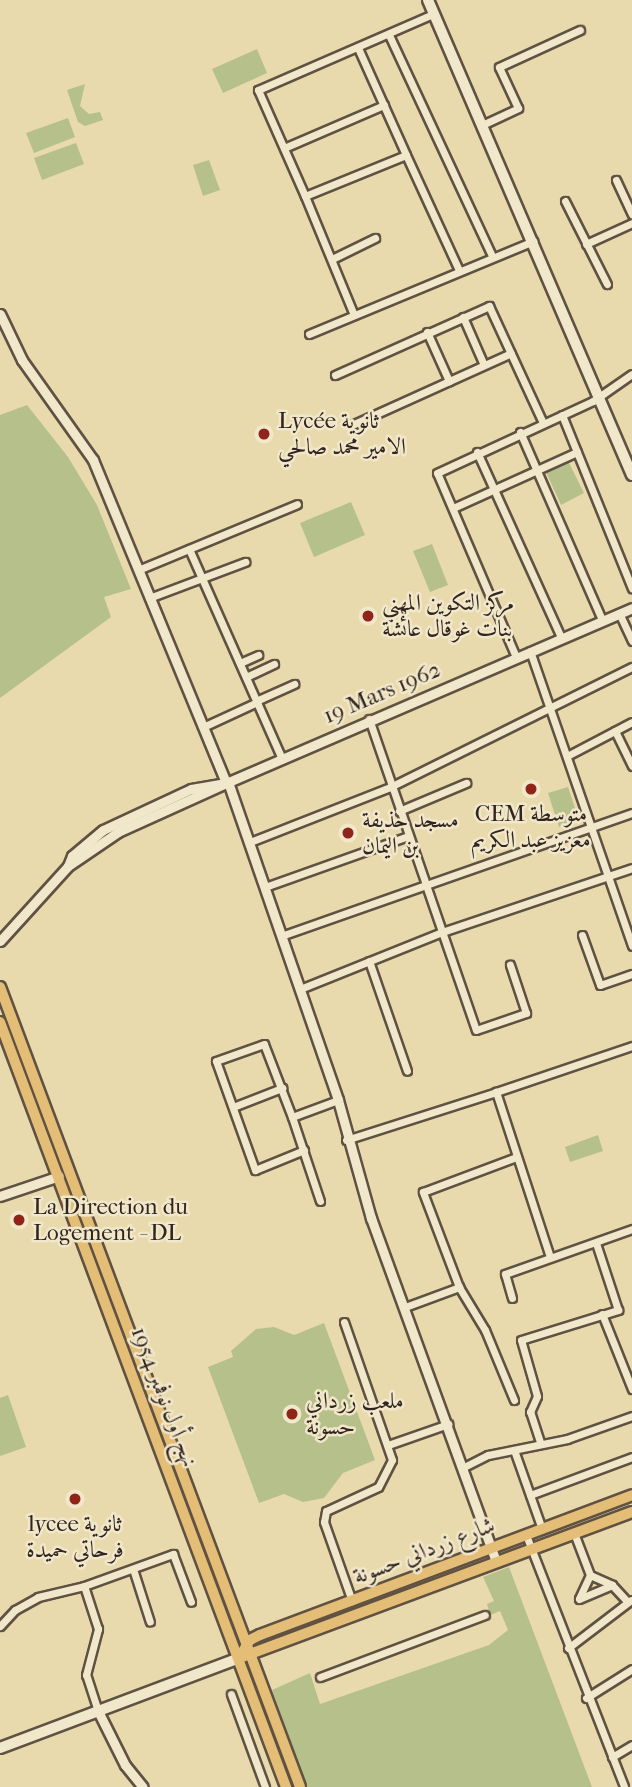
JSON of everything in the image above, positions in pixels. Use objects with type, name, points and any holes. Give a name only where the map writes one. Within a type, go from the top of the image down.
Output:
[{"type":"main road","points":[[428,0],[601,397],[632,475]]},
{"type":"main road","name":"نهج أول نوفمبر 1954","points":[[0,987],[4,1020],[101,1273],[286,1787]]},
{"type":"main road","name":"نهج أول نوفمبر 1954","points":[[34,1094],[60,1176],[249,1649],[300,1787]]},
{"type":"main road","name":"شارع زرداني حسونة","points":[[0,1748],[239,1658],[249,1649],[352,1601],[632,1495]]},
{"type":"main road","name":"شارع زرداني حسونة","points":[[249,1649],[356,1615],[632,1512]]},
{"type":"main road","points":[[352,1601],[356,1615]]},
{"type":"street","points":[[354,315],[258,90],[433,14]]},
{"type":"street","points":[[482,125],[518,108],[499,67],[580,30]]},
{"type":"street","points":[[389,35],[492,257]]},
{"type":"street","points":[[358,48],[459,270]]},
{"type":"street","points":[[284,148],[384,105]]},
{"type":"street","points":[[305,195],[406,155]]},
{"type":"street","points":[[616,180],[632,215]]},
{"type":"street","points":[[565,201],[607,284]]},
{"type":"street","points":[[586,244],[632,223]]},
{"type":"street","points":[[332,259],[375,238]]},
{"type":"street","points":[[309,334],[534,241]]},
{"type":"street","points":[[335,375],[489,306],[542,423]]},
{"type":"street","points":[[0,314],[34,378],[88,451],[227,782],[338,1100],[346,1140],[495,1562]]},
{"type":"street","points":[[463,317],[484,365]]},
{"type":"street","points":[[427,332],[449,381]]},
{"type":"street","points":[[354,424],[511,354]]},
{"type":"street","points":[[516,657],[437,473],[520,432],[601,397],[632,374]]},
{"type":"street","points":[[562,415],[632,588]]},
{"type":"street","points":[[520,432],[602,620]]},
{"type":"street","points":[[477,452],[561,637]]},
{"type":"street","points":[[453,508],[577,452]]},
{"type":"street","points":[[138,570],[297,504]]},
{"type":"street","points":[[189,549],[282,759]]},
{"type":"street","points":[[149,598],[245,562]]},
{"type":"street","name":"19 Mars 1962","points":[[0,941],[68,866],[118,832],[369,719],[632,608]]},
{"type":"street","points":[[619,613],[632,641]]},
{"type":"street","points":[[530,651],[632,946]]},
{"type":"street","points":[[240,663],[258,655]]},
{"type":"street","points":[[246,677],[274,664]]},
{"type":"street","points":[[250,842],[390,787],[632,667]]},
{"type":"street","points":[[203,727],[294,684]]},
{"type":"street","points":[[369,719],[390,787],[476,1030],[526,1013],[510,965]]},
{"type":"street","points":[[567,756],[632,722]]},
{"type":"street","points":[[615,731],[632,766]]},
{"type":"street","points":[[399,811],[466,783]]},
{"type":"street","points":[[281,936],[632,813]]},
{"type":"street","points":[[265,887],[408,835]]},
{"type":"street","points":[[300,989],[442,933],[632,868]]},
{"type":"street","points":[[582,935],[600,985],[632,974]]},
{"type":"street","points":[[369,961],[407,1071]]},
{"type":"street","points":[[304,1150],[255,1170],[216,1061],[264,1044],[282,1088],[304,1150],[320,1201]]},
{"type":"street","points":[[346,1140],[632,1046]]},
{"type":"street","points":[[233,1107],[282,1088]]},
{"type":"street","points":[[495,1092],[550,1256]]},
{"type":"street","points":[[292,1117],[338,1100]]},
{"type":"street","points":[[514,1400],[485,1330],[459,1287],[423,1192],[516,1157]]},
{"type":"street","points":[[0,1196],[60,1176]]},
{"type":"street","points":[[512,1298],[505,1274],[632,1229]]},
{"type":"street","points":[[540,1442],[530,1412],[537,1396],[521,1340],[618,1310],[596,1243]]},
{"type":"street","points":[[405,1307],[459,1287]]},
{"type":"street","points":[[602,1314],[632,1389]]},
{"type":"street","points":[[344,1322],[388,1445],[390,1469],[378,1487],[326,1511],[324,1522],[352,1601]]},
{"type":"street","points":[[462,1468],[540,1442],[567,1439],[632,1416]]},
{"type":"street","points":[[388,1445],[448,1424]]},
{"type":"street","points":[[514,1450],[542,1529]]},
{"type":"street","points":[[530,1495],[632,1457]]},
{"type":"street","points":[[568,1648],[630,1601],[612,1585],[590,1575],[574,1533]]},
{"type":"street","points":[[526,1535],[586,1698],[624,1787]]},
{"type":"street","points":[[0,1626],[15,1610],[38,1597],[134,1572],[173,1554],[191,1602]]},
{"type":"street","points":[[134,1572],[150,1622]]},
{"type":"street","points":[[590,1575],[579,1599],[612,1585]]},
{"type":"street","points":[[84,1586],[98,1629],[86,1675],[98,1711],[125,1765],[143,1787]]},
{"type":"street","points":[[320,1677],[485,1615]]},
{"type":"street","points":[[586,1698],[629,1671],[632,1681]]},
{"type":"street","points":[[231,1694],[265,1787]]},
{"type":"street","points":[[612,1757],[632,1745]]},
{"type":"green space","points":[[257,49],[267,73],[223,93],[212,69]]},
{"type":"green space","points":[[85,84],[80,106],[89,114],[100,112],[103,120],[85,126],[78,122],[67,90]]},
{"type":"green space","points":[[68,118],[75,137],[34,153],[26,133]]},
{"type":"green space","points":[[76,143],[84,164],[42,180],[34,158]]},
{"type":"green space","points":[[209,160],[220,190],[203,196],[193,165]]},
{"type":"green space","points":[[27,405],[68,457],[97,505],[131,589],[104,597],[111,617],[0,698],[0,415]]},
{"type":"green space","points":[[568,461],[584,493],[561,505],[546,472]]},
{"type":"green space","points":[[351,502],[365,535],[314,557],[300,523]]},
{"type":"green space","points":[[432,544],[448,585],[430,592],[413,551]]},
{"type":"green space","points":[[568,787],[579,820],[559,827],[548,793]]},
{"type":"green space","points":[[598,1135],[603,1151],[570,1162],[565,1147]]},
{"type":"green space","name":"ملعب زرداني حسونة","points":[[324,1323],[375,1460],[343,1473],[324,1498],[303,1502],[284,1494],[259,1503],[208,1367],[233,1357],[231,1351],[256,1329],[274,1327],[294,1335]]},
{"type":"green space","points":[[8,1395],[26,1447],[0,1456],[0,1398]]},
{"type":"green space","points":[[509,1567],[592,1787],[307,1787],[272,1690],[310,1673],[320,1704],[489,1645],[508,1630],[500,1611],[490,1615],[487,1604],[494,1601],[483,1577]]},
{"type":"place","name":"Lycée ثانوية الامير محمد صالحي","points":[[264,434]]},
{"type":"place","name":"مركز التكوين المهني بنات غوقال عائشة","points":[[368,616]]},
{"type":"place","name":"CEM متوسطة معزيز عبد الكريم","points":[[531,789]]},
{"type":"place","name":"مسجد حذيفة بن اليمان","points":[[348,833]]},
{"type":"place","name":"La Direction du Logement - DL","points":[[19,1220]]},
{"type":"place","name":"ملعب زرداني حسونة","points":[[292,1414]]},
{"type":"place","name":"lycee ثانوية فرحاتي حميدة","points":[[75,1499]]}]
